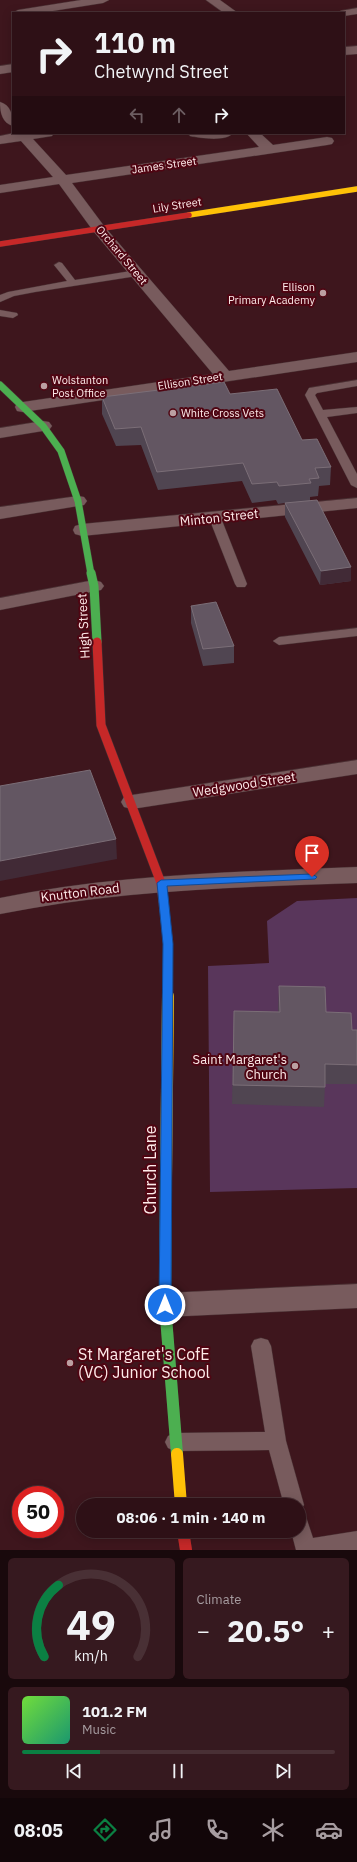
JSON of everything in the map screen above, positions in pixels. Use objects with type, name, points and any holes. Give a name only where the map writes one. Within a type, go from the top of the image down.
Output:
[{"type":"main road","name":"Lily Street","points":[[0,244],[357,189]]},
{"type":"main road","name":"High Street","points":[[0,385],[43,426],[61,451],[78,501],[82,530],[94,586],[102,725],[161,883]]},
{"type":"main road","name":"Church Lane","points":[[161,883],[168,944],[165,1305],[180,1498]]},
{"type":"main road","points":[[184,1538],[186,1550]]},
{"type":"street","points":[[25,12],[104,0]]},
{"type":"street","points":[[212,0],[230,12]]},
{"type":"street","points":[[345,13],[357,11]]},
{"type":"street","points":[[345,52],[357,50]]},
{"type":"street","points":[[0,70],[12,68]]},
{"type":"street","points":[[12,103],[0,106],[12,121]]},
{"type":"street","points":[[0,140],[34,134]]},
{"type":"street","points":[[201,134],[216,134]]},
{"type":"street","points":[[254,134],[269,149]]},
{"type":"street","name":"Orchard Street","points":[[23,135],[62,179],[99,229],[224,376]]},
{"type":"street","name":"James Street","points":[[0,189],[327,141]]},
{"type":"street","name":"Ellison Street","points":[[23,407],[357,357]]},
{"type":"street","points":[[0,433],[43,426]]},
{"type":"street","points":[[0,513],[78,501]]},
{"type":"street","name":"Minton Street","points":[[82,530],[357,503]]},
{"type":"street","points":[[0,604],[94,586]]},
{"type":"street","name":"Wedgwood Street","points":[[132,802],[357,767]]},
{"type":"street","name":"Knutton Road","points":[[0,906],[38,897],[161,883],[357,875]]},
{"type":"street","points":[[165,1305],[357,1296]]},
{"type":"lane","points":[[59,265],[73,283]]},
{"type":"lane","points":[[0,299],[11,294],[136,273]]},
{"type":"lane","points":[[0,313],[13,315]]},
{"type":"lane","points":[[357,383],[310,392],[310,395],[357,485]]},
{"type":"lane","points":[[320,414],[357,410]]},
{"type":"lane","points":[[215,518],[241,584]]},
{"type":"lane","points":[[279,641],[357,632]]},
{"type":"lane","points":[[261,1346],[276,1441],[292,1498]]},
{"type":"lane","points":[[175,1442],[276,1441]]},
{"type":"lane","points":[[303,1538],[306,1549],[357,1542]]},
{"type":"shaded area","points":[[357,898],[357,1188],[210,1192],[208,966],[269,963],[267,921],[297,901]]},
{"type":"building","points":[[224,382],[230,394],[277,389],[302,440],[317,439],[331,467],[315,468],[319,478],[309,479],[311,483],[279,486],[277,482],[252,484],[243,463],[157,472],[141,427],[115,429],[102,397]]},
{"type":"building","points":[[317,500],[351,567],[321,571],[285,503]]},
{"type":"building","points":[[216,602],[234,646],[203,649],[191,606]]},
{"type":"building","points":[[90,770],[116,839],[0,861],[0,786]]},
{"type":"building","name":"Saint Margaret's Church","points":[[279,986],[325,987],[326,1012],[351,1013],[352,1030],[357,1030],[357,1065],[325,1064],[325,1087],[233,1085],[234,1011],[280,1012]]},
{"type":"traffic: fast","points":[[0,385],[43,426],[61,451],[78,501],[82,530],[94,586],[97,642]]},
{"type":"traffic: fast","points":[[166,1178],[165,1305],[177,1454]]},
{"type":"traffic: slow","points":[[189,215],[357,189]]},
{"type":"traffic: slow","points":[[166,1178],[168,941]]},
{"type":"traffic: slow","points":[[177,1454],[180,1498]]},
{"type":"traffic: jam","points":[[0,244],[189,215]]},
{"type":"traffic: jam","points":[[97,642],[101,725],[161,883],[168,941]]},
{"type":"traffic: jam","points":[[184,1538],[186,1550]]},
{"type":"place","name":"Ellison Primary Academy","points":[[323,293]]},
{"type":"place","name":"Wolstanton Post Office","points":[[44,386]]},
{"type":"place","name":"White Cross Vets","points":[[173,413]]},
{"type":"place","name":"Saint Margaret's Church","points":[[295,1066]]},
{"type":"place","name":"St Margaret's CofE (VC) Junior School","points":[[70,1363]]},
{"type":"route","points":[[165,1305],[168,944],[161,883],[312,877]]}]
